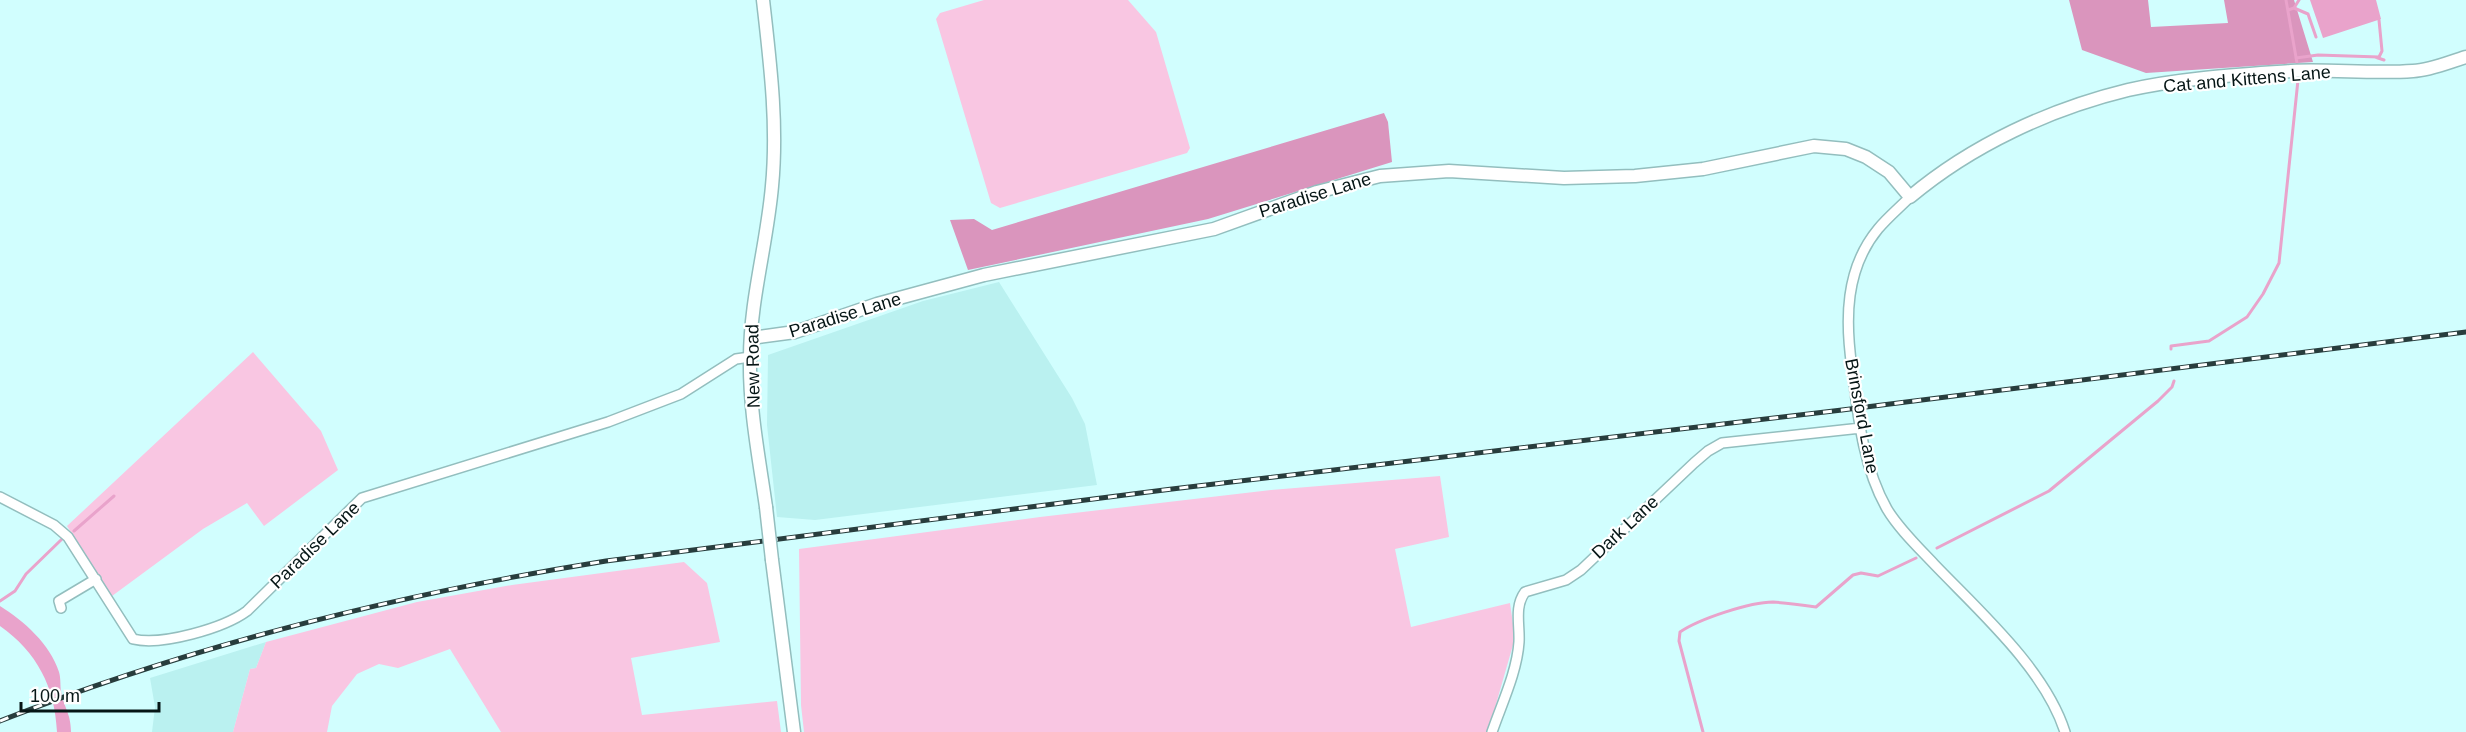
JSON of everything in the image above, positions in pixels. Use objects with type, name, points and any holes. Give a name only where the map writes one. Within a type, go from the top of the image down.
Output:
[{"type":"street","name":"New Road","points":[[763,0],[772,81],[774,168],[768,227],[754,301],[750,357],[753,406],[794,732]]},
{"type":"street","name":"Cat and Kittens Lane","points":[[1910,197],[1941,172],[2000,138],[2058,112],[2128,90],[2211,78],[2293,71],[2415,71],[2466,57]]},
{"type":"street","name":"Paradise Lane","points":[[751,338],[795,332],[877,304],[984,275],[1214,229],[1317,192],[1380,176],[1449,171],[1564,178],[1635,176],[1703,169],[1814,146],[1846,148],[1866,157],[1889,172],[1910,197]]},
{"type":"street","name":"Brinsford Lane","points":[[1910,197],[1877,230],[1863,253],[1853,276],[1848,306],[1848,341],[1861,428],[1874,481],[1889,512],[1916,545],[2031,670],[2054,705],[2064,732]]},
{"type":"street","name":"Paradise Lane","points":[[0,497],[54,525],[68,537],[129,635],[134,639],[156,640],[236,620],[248,611],[362,498],[608,422],[681,394],[736,359],[750,357]]},
{"type":"street","name":"Dark Lane","points":[[1492,732],[1517,659],[1518,606],[1525,592],[1566,580],[1581,570],[1694,462],[1722,444],[1861,428]]},
{"type":"street","points":[[61,608],[59,601],[96,579]]},
{"type":"shaded area","points":[[984,0],[1128,0],[1156,32],[1190,148],[1187,153],[1000,208],[991,203],[936,19],[940,13]]},
{"type":"shaded area","points":[[2069,0],[2148,0],[2151,27],[2228,23],[2224,0],[2294,0],[2313,62],[2146,73],[2082,50]]},
{"type":"shaded area","points":[[2310,0],[2376,0],[2381,19],[2323,38]]},
{"type":"shaded area","points":[[1384,113],[1388,122],[1392,162],[1208,219],[968,270],[950,220],[974,219],[992,230]]},
{"type":"shaded area","points":[[999,282],[1072,398],[1085,424],[1097,485],[815,520],[777,517],[767,425],[768,355],[923,301]]},
{"type":"shaded area","points":[[253,352],[321,431],[338,470],[264,526],[247,503],[203,529],[112,596],[67,526]]},
{"type":"shaded area","points":[[1440,476],[1449,537],[1395,549],[1411,627],[1510,603],[1515,638],[1488,732],[804,732],[801,705],[799,549],[1040,517],[1271,490]]},
{"type":"shaded area","points":[[684,562],[707,583],[720,642],[631,658],[642,715],[777,701],[781,732],[501,732],[450,649],[398,668],[379,664],[357,674],[332,706],[327,732],[233,732],[250,669],[256,668],[266,642],[417,602],[512,585]]},
{"type":"shaded area","points":[[0,606],[35,634],[55,662],[60,675],[62,696],[70,720],[71,732],[57,732],[52,700],[42,672],[24,647],[0,626]]},
{"type":"shaded area","points":[[266,642],[256,668],[250,669],[233,732],[152,732],[155,707],[150,678]]},
{"type":"waterway","points":[[2286,0],[2297,63]]},
{"type":"waterway","points":[[2294,8],[2299,0]]},
{"type":"waterway","points":[[2288,10],[2294,8],[2308,14],[2316,37]]},
{"type":"waterway","points":[[2296,58],[2318,55],[2379,57],[2382,51],[2379,20]]},
{"type":"waterway","points":[[2375,57],[2384,60]]},
{"type":"waterway","points":[[2171,349],[2171,346],[2209,341],[2247,317],[2263,294],[2279,263],[2298,80]]},
{"type":"waterway","points":[[1937,548],[2049,491],[2158,401],[2172,387],[2174,381]]},
{"type":"waterway","points":[[74,531],[114,496]]},
{"type":"waterway","points":[[0,601],[15,591],[26,574],[62,539]]},
{"type":"waterway","points":[[1703,732],[1679,641],[1680,632],[1712,617],[1751,605],[1773,602],[1816,607],[1853,575],[1861,573],[1878,576],[1916,558]]},
{"type":"railway","points":[[0,721],[148,668],[299,624],[452,589],[606,561],[1172,489],[1842,410],[2466,332]]}]
